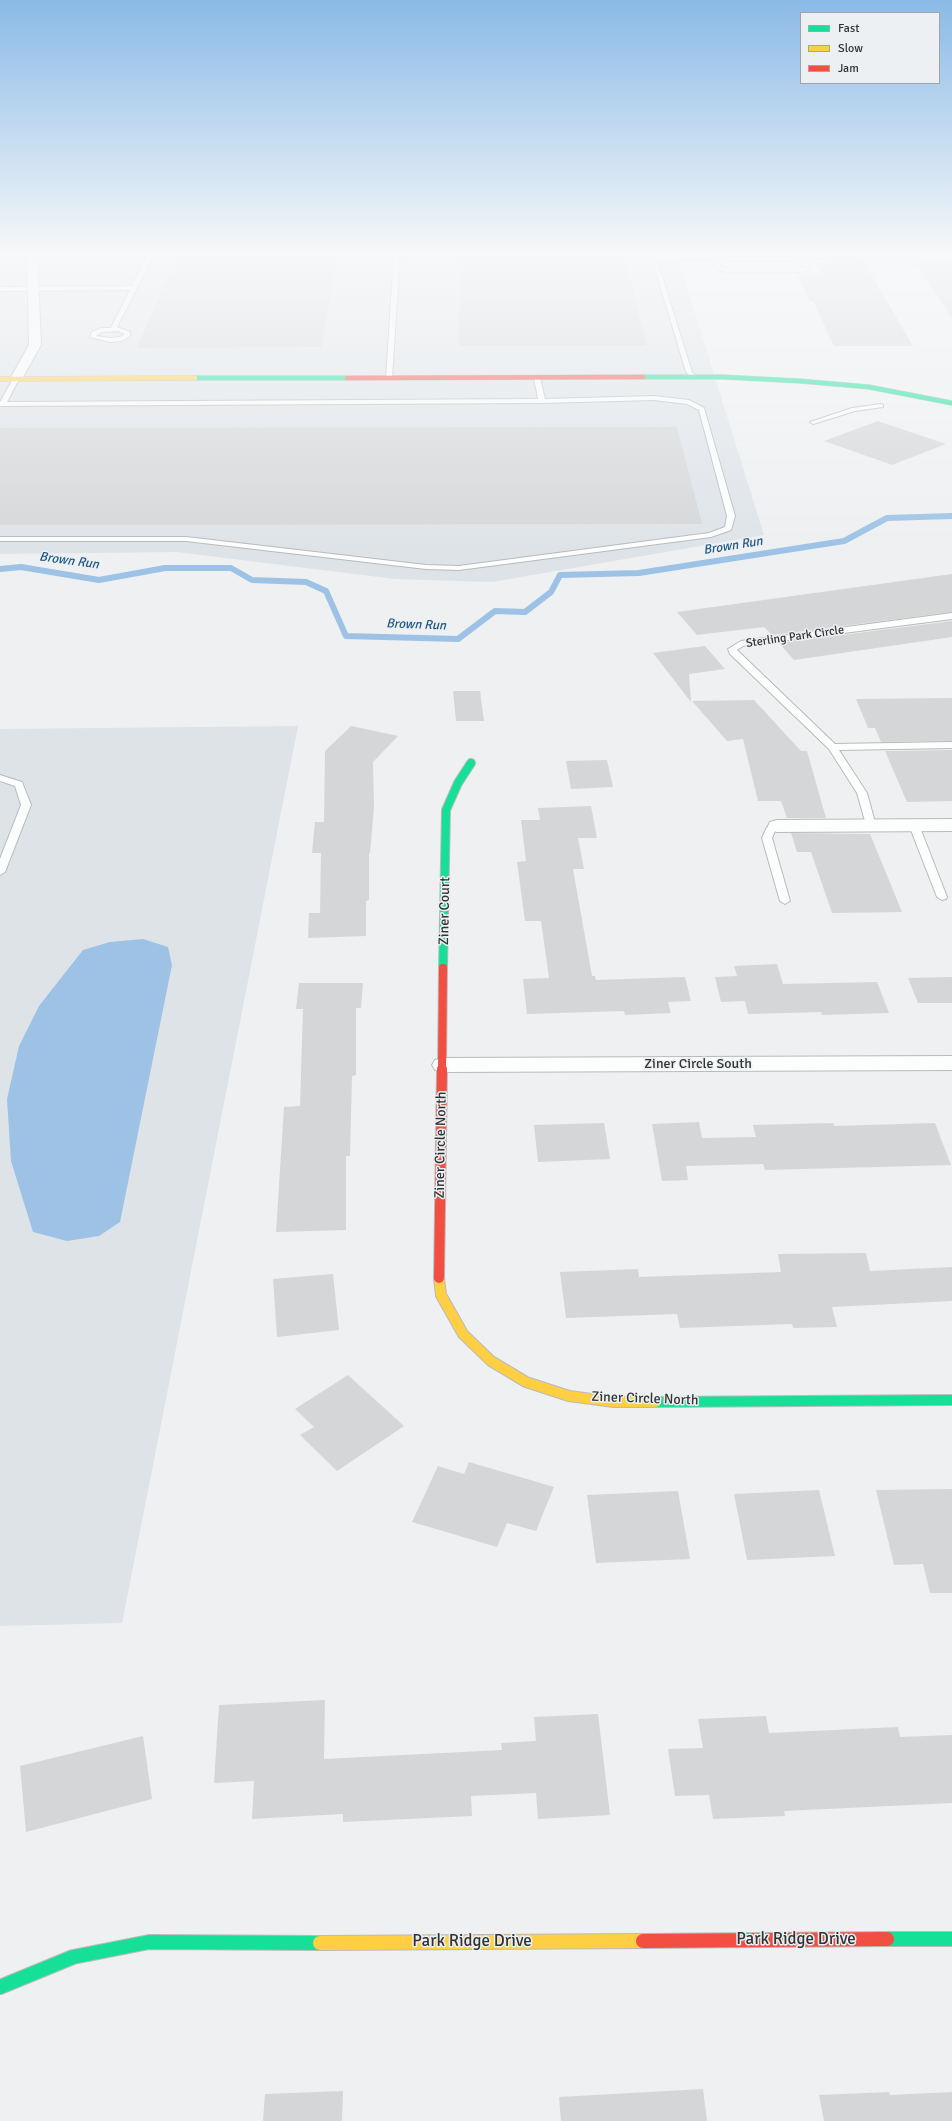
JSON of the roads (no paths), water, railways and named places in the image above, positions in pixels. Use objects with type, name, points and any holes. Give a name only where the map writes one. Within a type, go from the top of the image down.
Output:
[{"type":"street","points":[[16,379],[30,354]]},
{"type":"street","points":[[0,379],[693,377],[800,381],[869,387],[952,403]]},
{"type":"street","name":"Ziner Court","points":[[443,1065],[446,810],[458,783],[471,763]]},
{"type":"street","points":[[778,826],[952,825]]},
{"type":"street","name":"Ziner Circle South","points":[[443,1065],[952,1063]]},
{"type":"street","name":"Ziner Circle North","points":[[443,1065],[438,1273],[441,1295],[450,1315],[463,1334],[491,1361],[526,1382],[569,1396],[614,1402],[952,1400]]},
{"type":"street","name":"Park Ridge Drive","points":[[0,1987],[73,1957],[149,1942],[382,1943],[952,1939]]},
{"type":"lane","points":[[389,378],[391,354]]},
{"type":"lane","points":[[684,354],[689,372],[693,377]]},
{"type":"lane","points":[[537,378],[542,401]]},
{"type":"lane","points":[[1,404],[16,379]]},
{"type":"lane","points":[[0,539],[186,539],[232,543],[426,568],[459,568],[711,535],[728,528],[731,516],[702,409],[689,402],[654,398],[542,401],[1,404]]},
{"type":"lane","points":[[813,422],[854,409],[881,406]]},
{"type":"lane","name":"Sterling Park Circle","points":[[871,826],[862,793],[833,747],[733,652],[732,649],[741,644],[952,616]]},
{"type":"lane","points":[[833,747],[952,745]]},
{"type":"lane","points":[[0,778],[19,784],[26,805],[0,872]]},
{"type":"lane","points":[[914,825],[942,897]]},
{"type":"lane","points":[[778,826],[771,829],[767,838],[785,901]]},
{"type":"water","points":[[143,939],[168,947],[172,965],[120,1222],[99,1236],[67,1241],[33,1232],[11,1161],[7,1099],[19,1046],[39,1006],[83,950],[110,942]]},
{"type":"waterway","name":"Brown Run","points":[[0,569],[21,567],[99,580],[165,568],[231,568],[252,580],[306,582],[326,591],[346,636],[458,639],[495,611],[525,612],[551,592],[560,575],[639,573],[844,541],[887,518],[952,516]]}]
